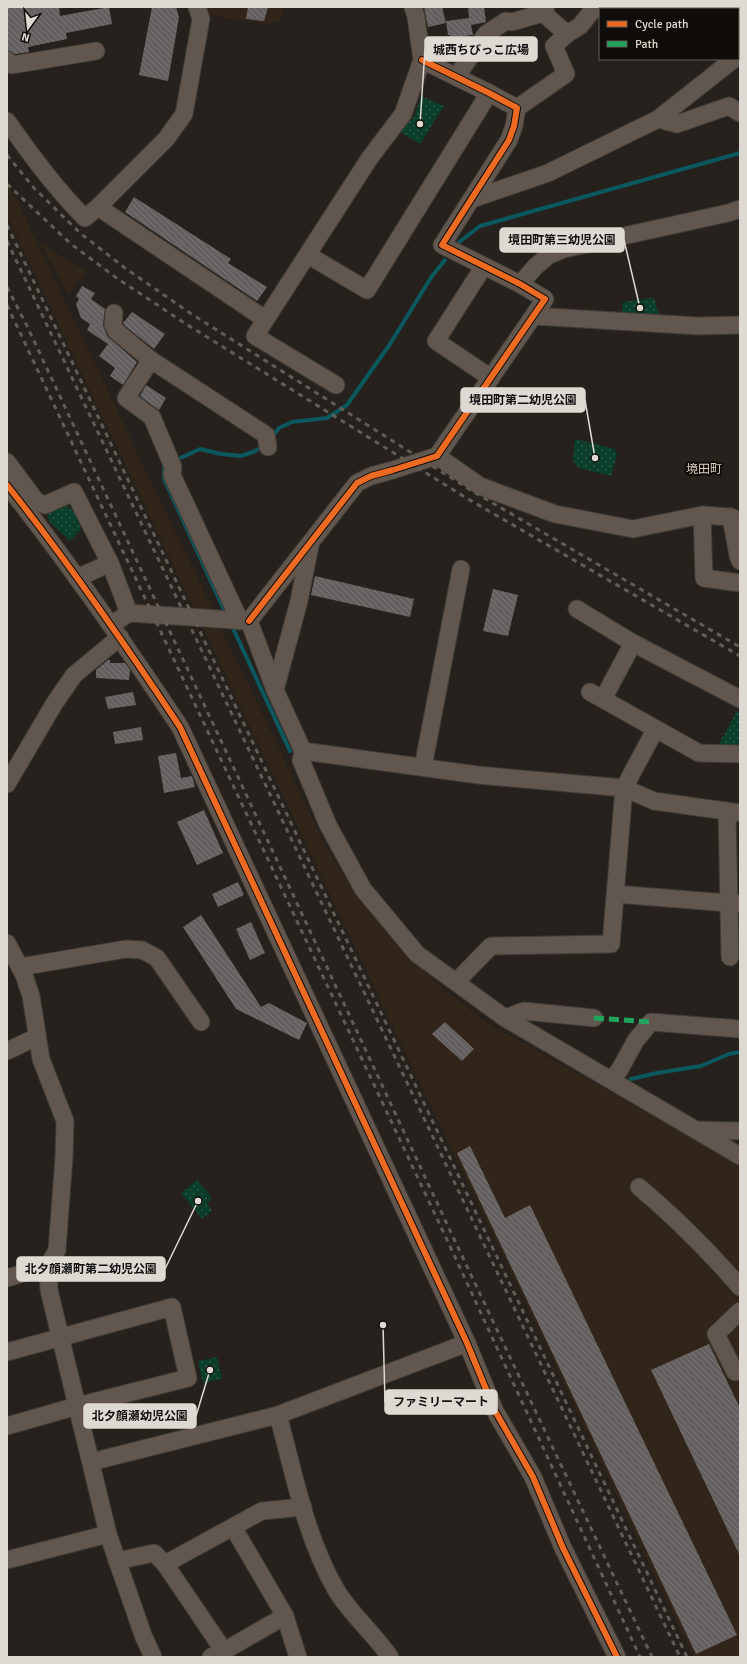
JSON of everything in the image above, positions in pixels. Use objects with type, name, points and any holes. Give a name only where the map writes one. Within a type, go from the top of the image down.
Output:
[{"type":"street","points":[[7,121],[35,161],[64,197],[85,218],[98,207],[166,139],[184,114],[200,20],[197,7]]},
{"type":"street","points":[[336,385],[255,336],[369,159],[403,114],[422,60],[416,17],[413,7]]},
{"type":"street","points":[[244,621],[311,542],[357,483],[371,476],[437,456],[545,299],[520,284],[442,245],[509,140],[514,126],[517,108],[566,74],[554,46],[567,34],[580,26],[595,7]]},
{"type":"street","points":[[456,77],[486,34],[506,21],[512,14],[545,10],[567,34]]},
{"type":"street","points":[[7,60],[12,65],[96,51]]},
{"type":"street","points":[[422,60],[517,108]]},
{"type":"street","points":[[472,199],[548,173],[658,119],[733,60]]},
{"type":"street","points":[[308,255],[367,290],[489,93]]},
{"type":"street","points":[[658,119],[678,124],[729,106],[740,113]]},
{"type":"street","points":[[98,207],[265,319]]},
{"type":"street","points":[[520,284],[536,266],[549,255],[564,249],[728,213],[740,209]]},
{"type":"street","points":[[484,266],[436,341],[491,378]]},
{"type":"street","points":[[114,312],[114,325],[116,331],[150,360],[267,441]]},
{"type":"street","points":[[534,316],[698,326],[740,325]]},
{"type":"street","points":[[150,360],[126,398],[152,417],[171,463],[172,475],[244,621],[303,751],[301,760],[328,825],[362,889],[417,954],[505,1018],[740,1156]]},
{"type":"street","points":[[437,456],[480,486],[555,514],[633,530],[702,515],[737,515],[738,556],[740,561]]},
{"type":"street","points":[[7,462],[40,504],[45,505],[74,492],[110,563],[129,613]]},
{"type":"street","points":[[7,485],[43,530],[116,631],[180,726],[467,1343],[495,1411],[533,1477],[563,1548],[617,1657]]},
{"type":"street","points":[[702,515],[704,578],[740,583]]},
{"type":"street","points":[[275,690],[298,601],[311,542]]},
{"type":"street","points":[[77,578],[110,563]]},
{"type":"street","points":[[423,767],[461,569]]},
{"type":"street","points":[[577,609],[633,643],[740,699]]},
{"type":"street","points":[[129,613],[244,621]]},
{"type":"street","points":[[7,784],[54,704],[74,675],[116,631],[129,613]]},
{"type":"street","points":[[633,643],[597,696],[655,730],[700,753],[740,754]]},
{"type":"street","points":[[456,982],[491,946],[612,944],[624,788],[655,730]]},
{"type":"street","points":[[303,751],[478,775],[624,788],[654,801],[734,812],[734,903],[730,957]]},
{"type":"street","points":[[616,894],[734,903]]},
{"type":"street","points":[[7,943],[24,975],[31,996],[41,1060],[65,1121],[64,1157],[57,1250],[48,1266],[49,1290],[108,1534],[143,1636],[154,1657]]},
{"type":"street","points":[[20,967],[126,949],[142,950],[157,958],[201,1022]]},
{"type":"street","points":[[505,1018],[524,1011],[594,1018]]},
{"type":"street","points":[[612,1080],[620,1069],[636,1040],[651,1022],[740,1028]]},
{"type":"street","points":[[7,1051],[38,1037]]},
{"type":"street","points":[[696,1130],[720,1129],[740,1131]]},
{"type":"street","points":[[639,1187],[676,1218],[719,1262],[740,1287]]},
{"type":"street","points":[[7,1278],[48,1266]]},
{"type":"street","points":[[7,1352],[172,1307],[188,1378],[77,1406],[7,1426]]},
{"type":"street","points":[[738,1376],[716,1334],[740,1311]]},
{"type":"street","points":[[91,1462],[278,1415],[467,1343]]},
{"type":"street","points":[[278,1415],[316,1549],[335,1588],[354,1617],[383,1647],[390,1657]]},
{"type":"street","points":[[166,1564],[262,1510],[303,1507]]},
{"type":"street","points":[[233,1527],[285,1616],[298,1657]]},
{"type":"street","points":[[7,1560],[108,1534]]},
{"type":"street","points":[[117,1561],[154,1554],[166,1564],[217,1654],[285,1616]]},
{"type":"shaded area","points":[[205,7],[283,7],[280,21],[266,24],[207,15]]},
{"type":"shaded area","points":[[7,180],[323,841],[353,890],[392,938],[441,988],[491,1025],[740,1164],[740,1657],[693,1657],[7,216]]},
{"type":"shaded area","points":[[40,243],[86,271],[69,295]]},
{"type":"green space","points":[[421,96],[444,106],[420,144],[400,132],[414,117]]},
{"type":"green space","points":[[654,298],[659,316],[622,314],[623,302]]},
{"type":"green space","points":[[575,439],[615,449],[617,455],[611,476],[579,468],[573,461]]},
{"type":"green space","points":[[66,506],[81,517],[80,531],[70,541],[49,521],[47,513]]},
{"type":"green space","points":[[737,711],[740,713],[740,746],[718,746]]},
{"type":"green space","points":[[197,1180],[212,1198],[207,1203],[212,1211],[202,1219],[181,1193]]},
{"type":"green space","points":[[217,1357],[222,1379],[203,1383],[198,1361]]},
{"type":"building","points":[[7,7],[59,7],[60,16],[109,7],[112,24],[66,33],[67,39],[28,47],[29,52],[15,54],[7,50]]},
{"type":"building","points":[[152,7],[176,7],[179,17],[168,81],[139,75]]},
{"type":"building","points":[[248,7],[268,7],[264,21],[246,19]]},
{"type":"building","points":[[424,7],[442,7],[446,23],[428,27]]},
{"type":"building","points":[[468,7],[484,7],[486,22],[471,25],[473,35],[464,36],[465,47],[459,55],[451,55],[450,35],[448,35],[446,21],[469,18]]},
{"type":"building","points":[[134,197],[231,259],[228,263],[267,287],[257,301],[125,212]]},
{"type":"building","points":[[82,286],[95,293],[91,299],[105,309],[103,325],[107,336],[137,362],[123,385],[110,376],[115,368],[99,356],[108,344],[87,330],[90,324],[81,318],[76,304],[79,299],[76,296]]},
{"type":"building","points":[[132,312],[165,334],[154,349],[124,325],[123,321],[124,322]]},
{"type":"building","points":[[146,385],[166,398],[159,410],[140,396]]},
{"type":"building","points":[[315,576],[414,599],[410,617],[311,595]]},
{"type":"building","points":[[493,589],[518,595],[508,636],[483,631]]},
{"type":"building","points":[[110,660],[110,663],[125,663],[130,670],[129,680],[96,678],[96,670]]},
{"type":"building","points":[[133,692],[136,705],[108,709],[105,697]]},
{"type":"building","points":[[141,727],[143,740],[115,744],[113,732]]},
{"type":"building","points":[[176,753],[181,778],[192,776],[195,787],[164,793],[158,756]]},
{"type":"building","points":[[204,810],[223,853],[197,865],[177,822]]},
{"type":"building","points":[[238,882],[244,895],[218,907],[212,894]]},
{"type":"building","points":[[201,915],[261,1007],[269,1003],[307,1023],[299,1040],[236,1009],[183,927]]},
{"type":"building","points":[[251,922],[265,953],[250,960],[236,929]]},
{"type":"building","points":[[445,1022],[474,1049],[462,1061],[432,1034]]},
{"type":"building","points":[[470,1146],[505,1218],[530,1205],[737,1635],[696,1654],[457,1153]]},
{"type":"building","points":[[709,1344],[740,1408],[740,1556],[651,1370]]},
{"type":"waterway","points":[[458,243],[480,226],[740,153]]},
{"type":"waterway","points":[[271,438],[279,428],[292,422],[327,418],[347,405],[390,344],[432,276],[445,260]]},
{"type":"waterway","points":[[174,461],[200,449],[221,454],[241,456],[264,446]]},
{"type":"waterway","points":[[166,464],[164,465],[164,479],[226,614]]},
{"type":"waterway","points":[[231,624],[290,751]]},
{"type":"waterway","points":[[631,1079],[701,1066],[729,1054],[740,1052]]},
{"type":"railway","points":[[7,155],[34,188],[80,233],[125,268],[193,315],[472,491],[740,647]]},
{"type":"railway","points":[[7,184],[71,244],[118,279],[186,324],[468,499],[740,656]]},
{"type":"railway","points":[[7,225],[687,1657]]},
{"type":"railway","points":[[7,241],[680,1657]]},
{"type":"railway","points":[[7,287],[28,328],[454,1239],[652,1657]]},
{"type":"railway","points":[[7,305],[448,1242],[640,1657]]},
{"type":"marked path","points":[[594,1018],[651,1022]]},
{"type":"cycle path","points":[[249,621],[357,483],[371,476],[437,456],[545,299],[520,284],[442,245],[509,140],[514,126],[517,108],[422,60]]},
{"type":"cycle path","points":[[7,485],[96,604],[180,727],[467,1343],[495,1411],[533,1477],[563,1548],[617,1657]]},
{"type":"place","name":"城西ちびっこ広場","points":[[420,124]]},
{"type":"place","name":"境田町第三幼児公園","points":[[640,308]]},
{"type":"place","name":"境田町第二幼児公園","points":[[595,458]]},
{"type":"place","name":"北夕顔瀬町第二幼児公園","points":[[198,1201]]},
{"type":"place","name":"ファミリーマート","points":[[383,1325]]},
{"type":"place","name":"北夕顔瀬幼児公園","points":[[210,1370]]},
{"type":"district","name":"境田町","points":[[704,469]]}]
